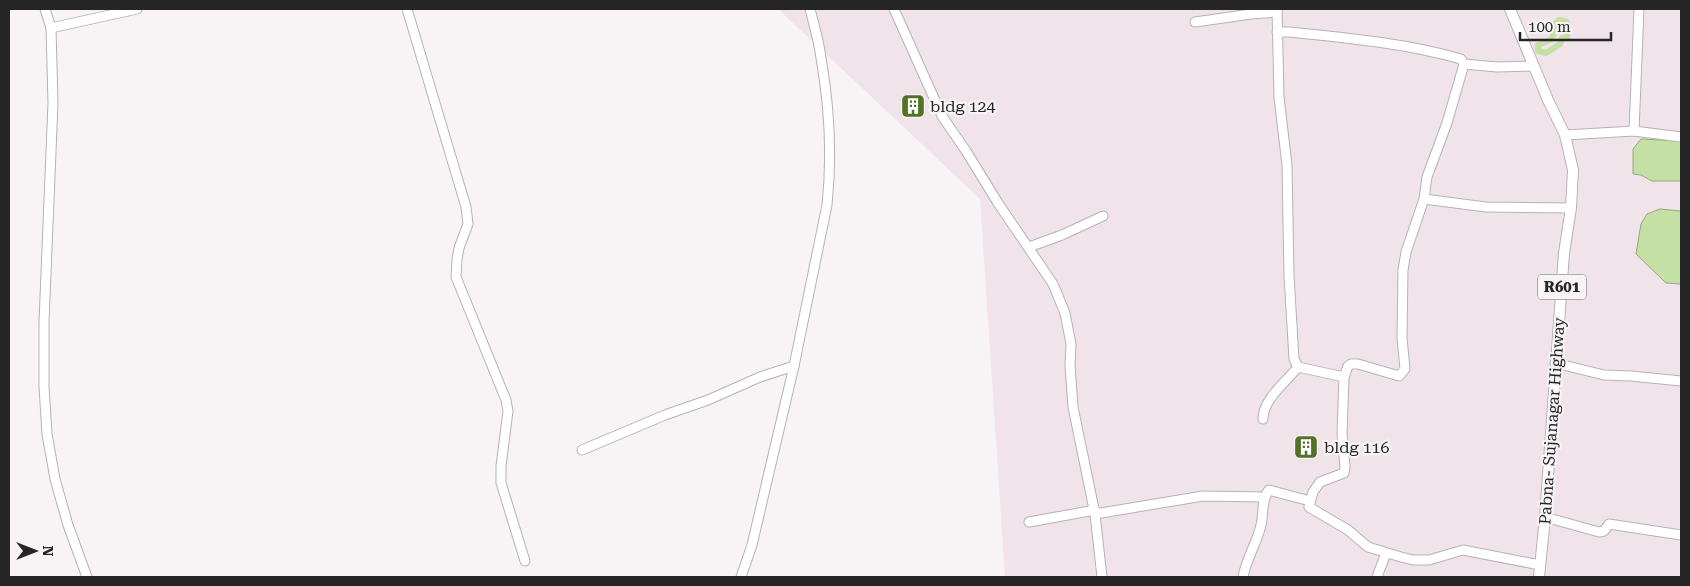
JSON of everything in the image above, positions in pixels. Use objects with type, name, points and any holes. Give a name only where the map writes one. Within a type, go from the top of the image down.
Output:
[{"type":"main road","name":"Pabna- Sujanagar Highway","points":[[1510,9],[1565,134],[1573,170],[1571,208],[1564,253],[1555,363],[1540,577]]},
{"type":"street","points":[[46,9],[51,28],[53,103],[46,246],[44,387],[47,434],[55,479],[68,525],[87,577]]},
{"type":"street","points":[[51,28],[137,9]]},
{"type":"street","points":[[407,9],[466,208],[468,224],[456,259],[456,277],[506,400],[508,411],[501,466],[501,483],[524,561]]},
{"type":"street","points":[[741,577],[752,545],[794,366],[827,205],[829,185],[828,114],[821,56],[810,9]]},
{"type":"street","points":[[894,9],[942,116],[1053,284],[1065,313],[1072,344],[1070,366],[1073,407],[1095,512],[1102,577]]},
{"type":"street","points":[[1634,131],[1639,9]]},
{"type":"street","points":[[1195,22],[1277,10],[1279,97],[1287,165],[1289,276],[1294,358],[1298,367]]},
{"type":"street","points":[[1277,32],[1391,44],[1461,59],[1464,64],[1447,123],[1427,176],[1424,199],[1406,252],[1403,270],[1402,338],[1405,369],[1399,376],[1358,364],[1348,366],[1344,376],[1342,434],[1344,473],[1320,482],[1310,501],[1309,507],[1348,530],[1368,547],[1413,560],[1429,560],[1462,550],[1540,565]]},
{"type":"street","points":[[1464,64],[1497,67],[1534,66]]},
{"type":"street","points":[[1565,134],[1634,131],[1681,137]]},
{"type":"street","points":[[1424,199],[1486,208],[1571,208]]},
{"type":"street","points":[[1029,247],[1062,235],[1103,216]]},
{"type":"street","points":[[1555,363],[1604,375],[1681,381]]},
{"type":"street","points":[[582,450],[665,415],[708,400],[760,377],[794,366]]},
{"type":"street","points":[[1298,367],[1344,376]]},
{"type":"street","points":[[1263,419],[1265,408],[1272,395],[1298,367]]},
{"type":"street","points":[[1242,577],[1261,524],[1264,497],[1269,490],[1310,501]]},
{"type":"street","points":[[1029,522],[1204,496],[1264,497]]},
{"type":"street","points":[[1545,517],[1599,532],[1604,531],[1609,524],[1681,535]]},
{"type":"street","points":[[1377,577],[1386,553]]},
{"type":"shaded area","points":[[778,9],[1681,9],[1681,577],[1005,577],[980,199]]},
{"type":"shaded area","points":[[1641,139],[1681,141],[1681,181],[1652,181],[1641,175],[1633,174],[1633,149]]},
{"type":"shaded area","points":[[1660,209],[1681,211],[1681,284],[1666,283],[1636,254],[1641,224],[1647,214]]},
{"type":"waterway","points":[[1559,20],[1567,22],[1567,38],[1562,38],[1560,44],[1546,53],[1538,51],[1538,45],[1552,39],[1556,23],[1559,20]]},
{"type":"place","name":"bldg 124","points":[[913,106]]},
{"type":"place","name":"bldg 116","points":[[1306,447]]}]
